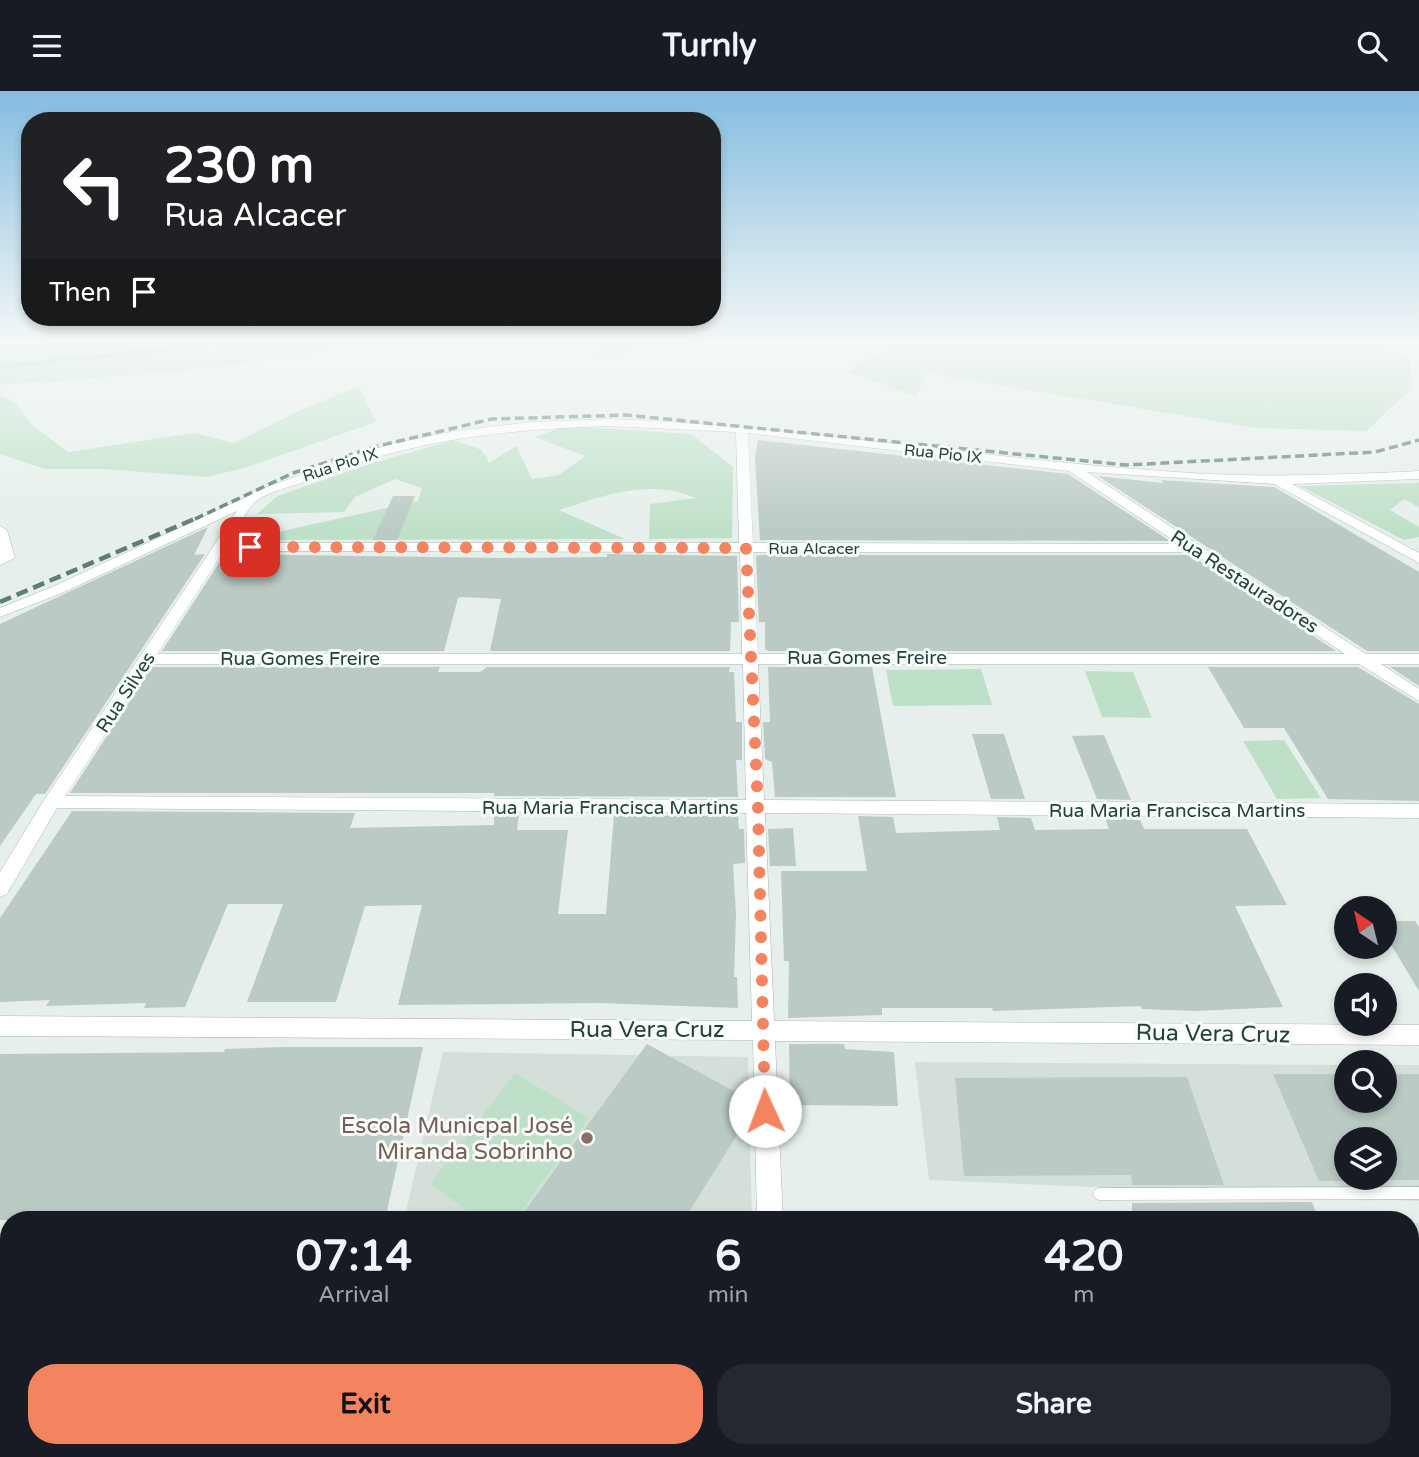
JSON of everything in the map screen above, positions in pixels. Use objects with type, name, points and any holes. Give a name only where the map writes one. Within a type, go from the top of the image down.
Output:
[{"type":"street","name":"Rua Pio IX","points":[[0,614],[253,496],[322,467],[394,446],[454,434],[586,421],[742,430],[1072,467],[1277,480],[1419,475]]},
{"type":"street","points":[[742,430],[758,808],[762,1029],[770,1211]]},
{"type":"street","name":"Rua Restauradores","points":[[1072,467],[1419,696]]},
{"type":"street","points":[[1277,480],[1419,559]]},
{"type":"street","name":"Rua Silves","points":[[0,889],[52,802],[223,547],[253,496]]},
{"type":"street","points":[[0,530],[8,558],[0,561]]},
{"type":"street","name":"Rua Alcacer","points":[[223,547],[1195,548]]},
{"type":"street","name":"Rua Gomes Freire","points":[[146,659],[1419,659]]},
{"type":"street","name":"Rua Maria Francisca Martins","points":[[52,802],[1419,811]]},
{"type":"street","name":"Rua Vera Cruz","points":[[0,1026],[1419,1035]]},
{"type":"lane","points":[[1098,1194],[1419,1193]]},
{"type":"shaded area","name":"Escola Municpal José Miranda Sobrinho","points":[[443,1052],[748,1057],[752,1211],[406,1211]]},
{"type":"shaded area","points":[[915,1062],[1334,1065],[1334,1113],[1397,1113],[1397,1065],[1419,1065],[1419,1201],[929,1180]]},
{"type":"green space","points":[[0,405],[17,405],[30,423],[68,452],[194,433],[234,443],[314,405],[368,405],[376,422],[244,468],[207,477],[105,469],[45,469],[0,454]]},
{"type":"green space","points":[[1117,405],[1394,405],[1366,431],[1257,428]]},
{"type":"green space","points":[[565,426],[691,434],[733,467],[732,538],[649,539],[650,504],[696,498],[679,492],[644,489],[610,494],[559,510],[625,539],[242,540],[418,501],[422,488],[395,479],[355,497],[344,512],[257,514],[277,496],[373,463],[454,440],[482,450],[489,463],[516,446],[532,479],[559,475],[585,456],[535,437]]},
{"type":"green space","points":[[1419,483],[1419,507],[1404,499],[1390,510],[1419,527],[1419,537],[1404,540],[1300,486]]},
{"type":"green space","points":[[981,669],[992,705],[893,706],[886,670]]},
{"type":"green space","points":[[1085,671],[1133,672],[1152,718],[1102,717]]},
{"type":"green space","points":[[1284,740],[1321,798],[1277,799],[1243,741]]},
{"type":"green space","points":[[515,1073],[589,1118],[522,1211],[468,1211],[430,1184]]},
{"type":"building","points":[[758,440],[1068,474],[1170,541],[760,540],[755,457]]},
{"type":"building","points":[[1098,476],[1163,483],[1161,480],[1274,487],[1419,572],[1419,651],[1367,651]]},
{"type":"building","points":[[393,496],[415,496],[397,540],[373,540]]},
{"type":"building","points":[[208,527],[194,555],[205,554],[45,794],[36,794],[0,846],[0,624]]},
{"type":"building","points":[[225,554],[505,558],[607,557],[607,554],[737,556],[739,622],[731,622],[730,651],[490,651],[501,599],[462,597],[458,598],[444,651],[162,651]]},
{"type":"building","points":[[1190,555],[1336,651],[768,651],[765,649],[765,622],[759,622],[756,556]]},
{"type":"building","points":[[152,667],[440,667],[438,672],[480,672],[487,667],[730,667],[729,672],[734,672],[736,722],[742,722],[742,760],[736,760],[738,797],[494,796],[494,793],[70,793]]},
{"type":"building","points":[[768,667],[872,667],[896,797],[775,797],[772,762],[765,759],[763,722],[770,722]]},
{"type":"building","points":[[1208,667],[1358,667],[1419,704],[1419,801],[1328,799],[1284,728],[1244,728]]},
{"type":"building","points":[[1390,667],[1419,667],[1419,686]]},
{"type":"building","points":[[972,734],[1004,734],[1025,799],[991,799]]},
{"type":"building","points":[[1104,735],[1131,800],[1097,799],[1072,736]]},
{"type":"building","points":[[72,811],[355,813],[350,828],[494,825],[494,814],[519,814],[517,830],[568,830],[558,914],[606,914],[614,815],[738,816],[739,829],[744,829],[745,863],[733,864],[736,915],[734,977],[737,977],[738,1008],[598,1003],[398,1005],[422,905],[365,906],[336,1002],[247,1002],[283,904],[228,904],[185,1007],[144,1008],[146,1003],[46,1006],[50,1000],[0,1002],[0,918]]},
{"type":"building","points":[[858,816],[893,817],[896,833],[1000,830],[997,817],[1031,818],[1035,830],[1109,829],[1105,818],[1139,818],[1144,829],[1247,829],[1287,905],[1235,906],[1283,1007],[1195,1011],[1142,1009],[1141,1006],[993,1011],[992,1008],[882,1008],[882,1015],[788,1018],[789,961],[784,961],[781,871],[867,871]]},
{"type":"building","points":[[793,828],[796,866],[770,866],[768,829]]},
{"type":"building","points":[[1397,921],[1415,921],[1419,927],[1419,991],[1397,955]]},
{"type":"building","points":[[647,1044],[752,1101],[752,1111],[690,1211],[525,1211]]},
{"type":"building","points":[[789,1044],[844,1044],[845,1049],[894,1052],[898,1106],[790,1105]]},
{"type":"building","points":[[423,1047],[387,1211],[0,1211],[0,1054],[224,1052],[225,1049]]},
{"type":"building","points":[[1273,1074],[1334,1074],[1334,1113],[1397,1113],[1397,1074],[1419,1074],[1419,1180],[1397,1180],[1397,1127],[1334,1127],[1334,1181],[1319,1181]]},
{"type":"building","points":[[1187,1077],[1224,1185],[1132,1185],[1131,1175],[964,1176],[955,1078]]},
{"type":"building","points":[[1312,1202],[1316,1211],[1132,1211],[1132,1203]]},
{"type":"railway","points":[[195,519],[293,473],[374,447],[492,419],[626,415],[1126,465],[1375,452],[1419,440]]},
{"type":"railway","points":[[0,602],[199,517]]},
{"type":"place","name":"Escola Municpal José Miranda Sobrinho","points":[[587,1138]]},
{"type":"route","points":[[250,547],[746,548],[758,808],[765,1111]]}]
